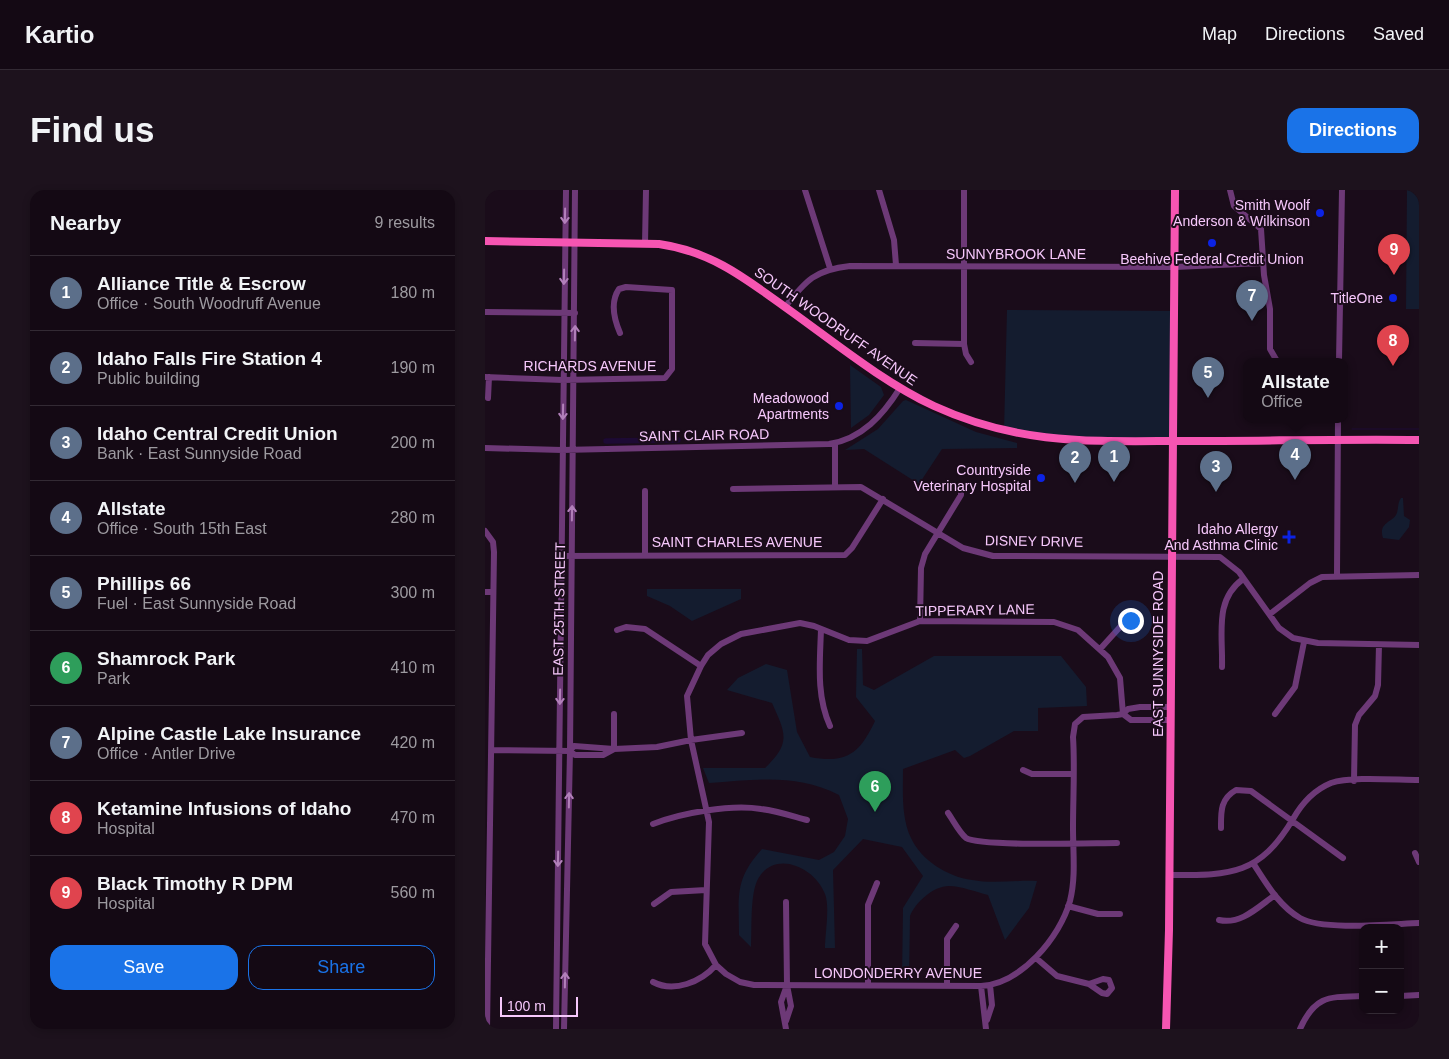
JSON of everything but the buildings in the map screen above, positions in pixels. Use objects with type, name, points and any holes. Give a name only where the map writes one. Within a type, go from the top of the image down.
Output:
[{"type":"main road","name":"EAST SUNNYSIDE ROAD","points":[[1166,1029],[1170,875],[1175,190]]},
{"type":"main road","name":"SOUTH WOODRUFF AVENUE","points":[[485,241],[645,241],[683,248],[716,260],[900,388],[934,406],[1004,431],[1050,440],[1419,440]]},
{"type":"street","name":"EAST 25TH STREET","points":[[556,1029],[566,190]]},
{"type":"street","name":"EAST 25TH STREET","points":[[564,1029],[570,751],[575,190]]},
{"type":"street","points":[[645,241],[646,190]]},
{"type":"street","points":[[805,190],[831,268]]},
{"type":"street","points":[[879,190],[896,248],[895,265]]},
{"type":"street","points":[[964,190],[964,344],[966,354],[971,362]]},
{"type":"street","points":[[1230,190],[1234,206],[1261,230],[1263,264],[1270,309],[1270,349],[1275,358]]},
{"type":"street","points":[[1339,358],[1342,190]]},
{"type":"street","name":"SUNNYBROOK LANE","points":[[785,307],[810,278],[831,268],[895,265],[1175,267],[1263,264]]},
{"type":"street","name":"RICHARDS AVENUE","points":[[488,398],[487,377],[563,380],[665,378],[672,369],[673,293],[668,288],[626,287],[619,289],[614,300],[616,324],[620,333]]},
{"type":"street","points":[[485,312],[575,313]]},
{"type":"street","points":[[915,343],[964,344]]},
{"type":"street","name":"SAINT CLAIR ROAD","points":[[485,448],[563,450],[835,443],[857,434],[873,423],[890,405],[900,388]]},
{"type":"street","points":[[1337,575],[1338,423]]},
{"type":"street","points":[[835,443],[835,486]]},
{"type":"street","points":[[920,621],[921,568],[925,554],[961,495],[961,485]]},
{"type":"street","name":"DISNEY DRIVE","points":[[733,489],[861,487],[963,548],[993,556],[1220,557],[1239,572],[1279,628],[1293,638],[1304,642]]},
{"type":"street","points":[[645,491],[645,555]]},
{"type":"street","name":"SAINT CHARLES AVENUE","points":[[561,556],[845,555],[852,548],[883,499]]},
{"type":"street","points":[[486,1028],[488,781],[491,750],[488,719],[489,655],[494,552],[488,534]]},
{"type":"street","points":[[1270,614],[1310,583],[1322,577],[1337,575],[1419,575]]},
{"type":"street","points":[[1222,667],[1223,607],[1229,591],[1243,579]]},
{"type":"street","points":[[485,592],[493,592]]},
{"type":"street","name":"TIPPERARY LANE","points":[[715,965],[705,944],[709,851],[706,812],[691,740],[687,696],[708,655],[734,636],[800,623],[849,640],[867,642],[920,621],[1054,622],[1078,630],[1101,648],[1115,667],[1120,678],[1123,714]]},
{"type":"street","points":[[617,630],[632,627],[645,629],[701,666]]},
{"type":"street","points":[[1101,648],[1120,627]]},
{"type":"street","points":[[821,629],[819,685],[823,710],[830,726]]},
{"type":"street","points":[[1275,714],[1295,687],[1304,642],[1419,645]]},
{"type":"street","points":[[1354,780],[1355,725],[1359,715],[1375,696],[1379,685],[1379,645]]},
{"type":"street","name":"LONDONDERRY AVENUE","points":[[1123,714],[1128,709],[1170,707]]},
{"type":"street","points":[[614,714],[614,749]]},
{"type":"street","name":"LONDONDERRY AVENUE","points":[[715,965],[740,982],[754,986],[981,986],[990,985],[1015,974],[1036,958],[1055,931],[1068,906],[1073,884],[1074,729],[1079,719],[1083,716],[1123,714],[1131,720],[1170,720]]},
{"type":"street","points":[[491,750],[570,751],[575,755],[603,755],[614,749],[657,747],[742,733]]},
{"type":"street","points":[[1023,770],[1032,774],[1073,774]]},
{"type":"street","points":[[1170,875],[1230,873],[1253,863],[1270,848],[1293,820],[1300,806],[1332,783],[1354,780],[1419,780]]},
{"type":"street","points":[[1221,828],[1221,805],[1232,792],[1243,789],[1251,791],[1343,858]]},
{"type":"street","points":[[653,824],[673,817],[756,808],[807,820]]},
{"type":"street","points":[[948,813],[961,832],[972,840],[1017,843],[1117,843]]},
{"type":"street","points":[[1415,853],[1419,862]]},
{"type":"street","points":[[1253,863],[1275,895],[1295,915],[1307,921],[1333,925],[1419,923]]},
{"type":"street","points":[[868,985],[868,905],[877,883]]},
{"type":"street","points":[[654,904],[671,892],[706,890]]},
{"type":"street","points":[[1219,920],[1228,922],[1242,918],[1275,895]]},
{"type":"street","points":[[786,902],[787,985],[791,1006],[786,1021],[786,1029]]},
{"type":"street","points":[[1068,906],[1098,914],[1121,914]]},
{"type":"street","points":[[947,985],[947,939],[956,926]]},
{"type":"street","points":[[1036,958],[1057,976],[1089,984]]},
{"type":"street","points":[[653,982],[670,986],[688,984],[709,972],[715,965]]},
{"type":"street","points":[[986,1021],[992,1005],[990,985]]},
{"type":"street","points":[[981,986],[986,1029]]},
{"type":"street","points":[[1300,1029],[1307,1015],[1320,1002],[1336,997],[1359,996]]},
{"type":"street","points":[[1404,996],[1419,996]]},
{"type":"shaded area","points":[[1407,190],[1419,190],[1419,309],[1406,309]]},
{"type":"shaded area","points":[[1007,310],[1174,311],[1172,441],[1055,440],[1004,431]]},
{"type":"shaded area","points":[[850,365],[881,387],[884,395],[869,415],[851,428]]},
{"type":"shaded area","points":[[906,400],[976,432],[1017,443],[1017,448],[942,449],[919,484],[864,449],[845,450],[878,429]]},
{"type":"shaded area","points":[[1401,498],[1403,498],[1404,516],[1410,520],[1409,527],[1399,540],[1383,538],[1382,529],[1396,515]]},
{"type":"shaded area","points":[[647,589],[741,589],[741,599],[692,621],[670,606],[647,596]]},
{"type":"shaded area","points":[[857,649],[862,649],[863,685],[874,690],[934,656],[1061,656],[1086,687],[1087,706],[1038,708],[1038,731],[1014,731],[970,756],[964,758],[955,750],[903,769],[903,804],[908,830],[916,846],[928,860],[945,871],[972,880],[988,882],[1037,881],[1029,908],[1005,940],[988,895],[949,886],[937,889],[925,896],[910,916],[909,980],[902,980],[903,908],[923,876],[902,847],[863,839],[833,870],[835,948],[825,948],[827,906],[825,894],[820,884],[803,869],[783,863],[773,865],[764,871],[757,881],[752,904],[751,947],[739,935],[739,899],[742,880],[753,860],[762,849],[819,860],[834,852],[845,836],[848,819],[839,795],[823,788],[807,783],[776,780],[709,783],[703,768],[765,768],[779,752],[782,745],[783,731],[772,703],[727,690],[738,678],[766,664],[787,670],[797,732],[810,757],[834,759],[851,754],[864,741],[875,721],[856,697]]},
{"type":"waterway","points":[[1352,429],[1419,429]]},
{"type":"waterway","points":[[606,441],[678,440]]},
{"type":"place","name":"Smith Woolf Anderson & Wilkinson","points":[[1320,213]]},
{"type":"place","name":"Beehive Federal Credit Union","points":[[1212,243]]},
{"type":"place","name":"Black Timothy R DPM","points":[[1394,275]]},
{"type":"place","name":"TitleOne","points":[[1393,298]]},
{"type":"place","name":"Alpine Castle Lake Insurance","points":[[1252,321]]},
{"type":"place","name":"Ketamine Infusions of Idaho","points":[[1393,366]]},
{"type":"place","name":"Phillips 66","points":[[1208,398]]},
{"type":"place","name":"Meadowood Apartments","points":[[839,406]]},
{"type":"place","name":"Countryside Veterinary Hospital","points":[[1041,478]]},
{"type":"place","name":"Allstate","points":[[1295,480]]},
{"type":"place","name":"Alliance Title & Escrow","points":[[1114,482]]},
{"type":"place","name":"Idaho Falls Fire Station 4","points":[[1075,483]]},
{"type":"place","name":"Idaho Central Credit Union","points":[[1216,492]]},
{"type":"place","name":"Idaho Allergy And Asthma Clinic","points":[[1289,537]]},
{"type":"place","name":"Shamrock Park","points":[[875,812]]}]
